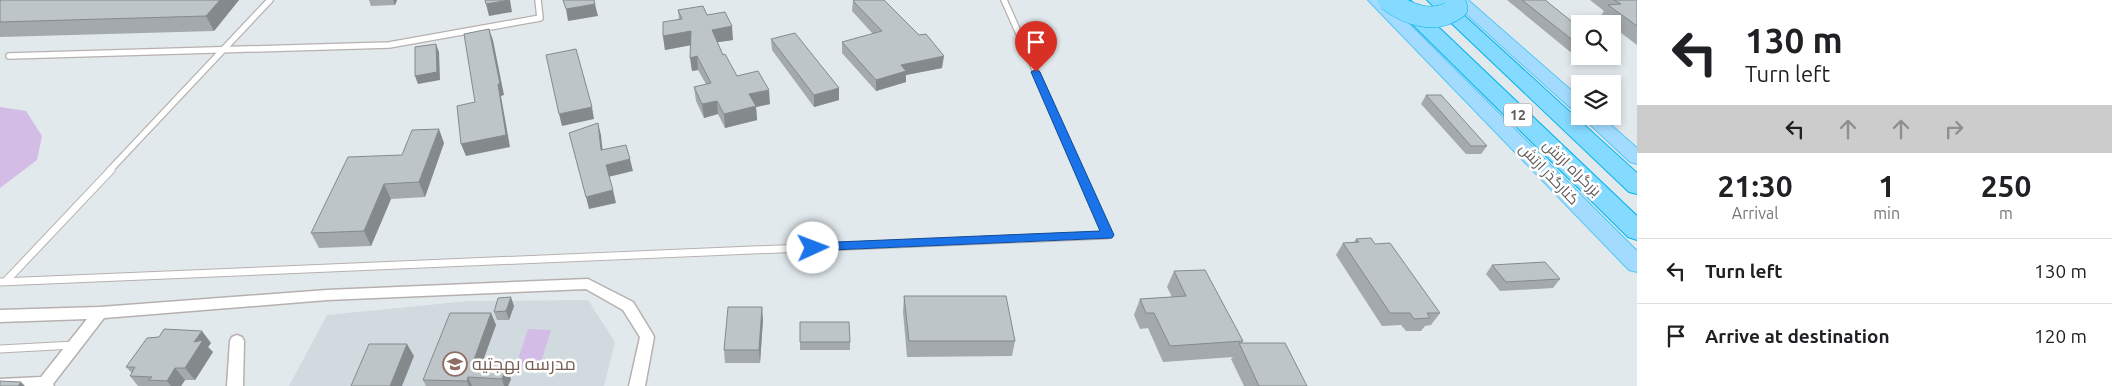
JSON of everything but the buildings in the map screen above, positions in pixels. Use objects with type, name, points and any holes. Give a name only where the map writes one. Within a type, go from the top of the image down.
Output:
[{"type":"highway","name":"بزرگراه ارتش","points":[[1436,0],[1637,186]]},
{"type":"highway","points":[[1388,3],[1405,12],[1433,16],[1453,12],[1457,8],[1453,0]]},
{"type":"highway","name":"بزرگراه ارتش","points":[[1388,3],[1470,68],[1637,231]]},
{"type":"main road","points":[[1459,0],[1571,99]]},
{"type":"main road","name":"کنارگذر ارتش","points":[[1388,3],[1488,112],[1637,264]]},
{"type":"main road","points":[[1530,85],[1637,176]]},
{"type":"main road","points":[[1600,125],[1637,158]]},
{"type":"street","points":[[0,316],[100,313],[327,295],[588,284],[628,306],[646,338],[637,386]]},
{"type":"street","points":[[0,385],[46,385],[100,313]]},
{"type":"street","points":[[235,386],[237,340]]},
{"type":"lane","points":[[3,282],[270,0]]},
{"type":"lane","points":[[9,56],[390,45],[540,18],[538,0]]},
{"type":"lane","points":[[3,282],[1108,235],[1004,0]]},
{"type":"lane","points":[[0,349],[75,345]]},
{"type":"shaded area","points":[[0,107],[26,111],[42,136],[37,160],[0,188]]},
{"type":"shaded area","name":"مدرسه بهجتیه","points":[[588,300],[615,342],[604,386],[289,386],[327,315],[468,301]]},
{"type":"shaded area","points":[[528,329],[551,330],[540,366],[516,365]]},
{"type":"place","name":"مدرسه بهجتیه","points":[[455,364]]},
{"type":"route","points":[[813,248],[1108,235],[1036,72]]}]
